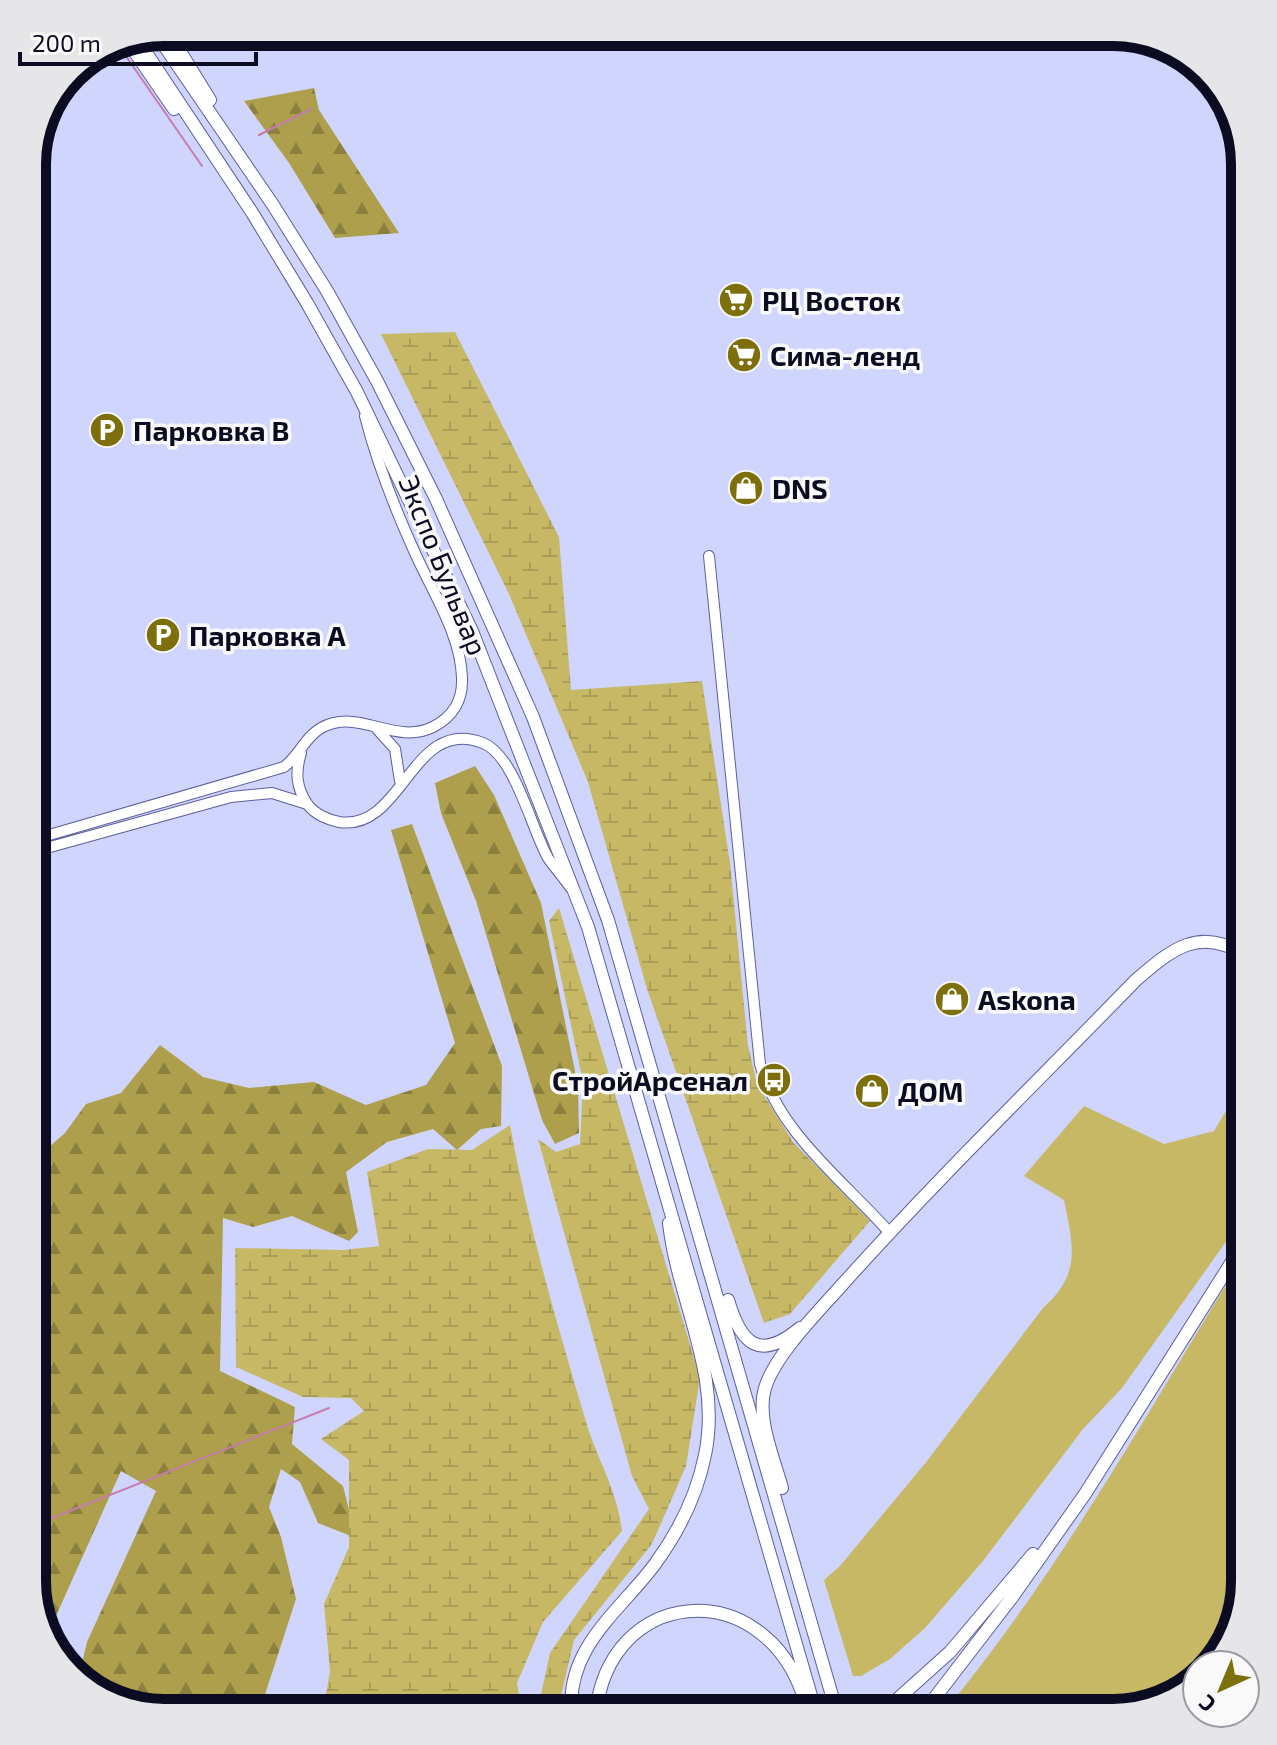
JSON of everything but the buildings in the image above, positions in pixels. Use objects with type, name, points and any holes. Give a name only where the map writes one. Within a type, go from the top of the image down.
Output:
[{"type":"main road","points":[[165,46],[225,132],[327,291],[377,381],[495,627],[533,717],[608,920],[833,1699]]},
{"type":"main road","points":[[177,46],[201,82],[225,132]]},
{"type":"main road","points":[[143,48],[299,290],[361,402],[464,612],[578,900],[665,1188],[809,1699]]},
{"type":"main road","points":[[134,50],[173,108],[206,143]]},
{"type":"main road","points":[[801,1582],[798,1549],[764,1418],[763,1400],[774,1368],[889,1232],[1136,980],[1164,956],[1185,945],[1211,940],[1231,946]]},
{"type":"main road","points":[[683,1172],[700,1208],[736,1324],[747,1340],[758,1347],[773,1345],[815,1316]]},
{"type":"main road","points":[[573,1699],[574,1681],[584,1651],[670,1542],[692,1500],[706,1454],[710,1415],[707,1379],[671,1245],[665,1188]]},
{"type":"main road","points":[[934,1699],[1013,1596],[1085,1494],[1231,1263]]},
{"type":"main road","points":[[899,1699],[923,1679],[982,1617],[1118,1439]]},
{"type":"main road","points":[[599,1699],[604,1677],[624,1645],[664,1617],[695,1611],[729,1615],[766,1635],[789,1664],[806,1699]]},
{"type":"street","name":"Экспо Бульвар","points":[[46,836],[277,770],[289,763],[322,728],[341,721],[363,722],[377,728],[407,733],[432,728],[456,707],[463,675],[454,640],[391,499],[361,402]]},
{"type":"street","points":[[709,556],[760,1064],[770,1094],[796,1132],[889,1232]]},
{"type":"street","points":[[377,728],[395,749],[399,783]]},
{"type":"street","points":[[46,848],[231,797],[272,793],[308,805],[328,819],[354,823],[384,807],[399,783],[420,761],[447,742],[466,739],[488,746],[509,770],[549,858],[578,900]]},
{"type":"street","points":[[305,744],[297,775],[308,805]]},
{"type":"green space","points":[[314,88],[319,110],[399,233],[335,238],[289,163],[244,101]]},
{"type":"green space","points":[[455,332],[559,537],[571,690],[702,681],[730,863],[748,1046],[757,1084],[793,1142],[870,1221],[790,1314],[764,1323],[647,989],[588,782],[509,594],[381,334]]},
{"type":"green space","points":[[475,766],[494,795],[541,903],[578,1086],[579,1133],[555,1144],[542,1120],[476,901],[441,813],[435,783]]},
{"type":"green space","points":[[412,824],[502,1066],[501,1126],[481,1129],[457,1150],[433,1129],[387,1142],[346,1172],[358,1232],[349,1241],[292,1216],[253,1227],[223,1218],[220,1371],[295,1407],[292,1444],[343,1486],[356,1538],[318,1523],[300,1482],[281,1469],[269,1507],[281,1537],[296,1599],[264,1699],[157,1699],[126,1693],[92,1675],[82,1665],[87,1642],[156,1491],[121,1471],[54,1622],[47,1596],[46,1150],[65,1133],[86,1104],[121,1093],[160,1045],[203,1077],[249,1088],[314,1082],[366,1105],[426,1085],[455,1043],[391,830]]},
{"type":"green space","points":[[559,908],[700,1378],[686,1466],[652,1544],[574,1640],[560,1699],[540,1699],[550,1653],[649,1509],[632,1476],[538,1139],[556,1152],[580,1144],[583,1082],[549,921]]},
{"type":"green space","points":[[1231,1102],[1231,1235],[1122,1388],[1083,1429],[983,1561],[925,1628],[890,1659],[861,1676],[853,1676],[824,1580],[840,1566],[927,1461],[1064,1283],[1069,1271],[1072,1245],[1064,1200],[1024,1176],[1084,1106],[1164,1144],[1214,1131]]},
{"type":"green space","points":[[510,1125],[525,1200],[554,1311],[586,1422],[616,1502],[622,1531],[543,1622],[517,1683],[520,1699],[325,1699],[330,1671],[324,1604],[349,1547],[349,1460],[321,1439],[364,1411],[351,1398],[303,1397],[236,1367],[235,1248],[344,1250],[379,1246],[367,1172],[428,1149],[472,1150]]},
{"type":"green space","points":[[1231,1277],[1231,1580],[1227,1611],[1209,1649],[1181,1649],[1181,1677],[1158,1690],[1128,1698],[954,1699],[1065,1547]]},
{"type":"waterway","points":[[124,53],[202,166]]},
{"type":"waterway","points":[[259,135],[311,109]]},
{"type":"waterway","points":[[46,1520],[329,1408]]},
{"type":"place","name":"РЦ Восток","points":[[736,300]]},
{"type":"place","name":"Сима-ленд","points":[[744,355]]},
{"type":"place","name":"Парковка B","points":[[107,430]]},
{"type":"place","name":"DNS","points":[[746,488]]},
{"type":"place","name":"Парковка A","points":[[163,635]]},
{"type":"place","name":"Askona","points":[[952,999]]},
{"type":"place","name":"СтройАрсенал","points":[[774,1080]]},
{"type":"place","name":"ДОМ","points":[[872,1091]]}]
